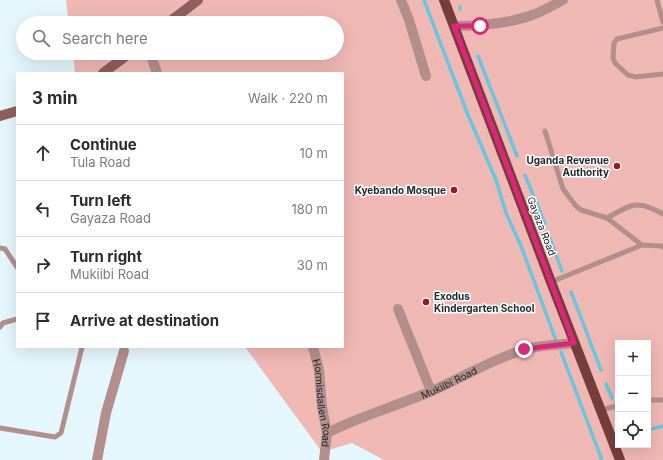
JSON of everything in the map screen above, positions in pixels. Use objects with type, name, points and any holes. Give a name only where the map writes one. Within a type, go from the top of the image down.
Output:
[{"type":"main road","name":"Gayaza Road","points":[[444,0],[620,460]]},
{"type":"street","points":[[177,16],[198,0]]},
{"type":"street","points":[[400,0],[409,20],[426,76]]},
{"type":"street","points":[[454,26],[480,26],[504,23],[536,14],[563,0]]},
{"type":"street","points":[[104,72],[121,60]]},
{"type":"street","points":[[152,60],[157,72]]},
{"type":"street","points":[[0,116],[16,111]]},
{"type":"street","points":[[398,309],[431,391]]},
{"type":"street","name":"Mukiibi Road","points":[[327,433],[373,413],[431,391],[496,360],[524,349],[574,343]]},
{"type":"street","name":"Hormisdallen Road","points":[[313,348],[319,370],[322,407],[327,433],[324,460]]},
{"type":"street","points":[[97,460],[106,413],[124,351]]},
{"type":"lane","points":[[657,0],[663,22]]},
{"type":"lane","points":[[663,28],[617,40],[614,43],[612,58],[615,63],[628,75],[636,78],[663,74]]},
{"type":"lane","points":[[546,131],[563,189],[567,196],[581,210],[607,218],[642,245]]},
{"type":"lane","points":[[607,218],[627,207],[639,204],[652,208],[663,214]]},
{"type":"lane","points":[[551,282],[642,245],[662,246]]},
{"type":"lane","points":[[0,248],[5,249],[16,266]]},
{"type":"lane","points":[[0,327],[3,323],[16,319]]},
{"type":"lane","points":[[0,428],[56,437],[61,433],[82,348]]},
{"type":"lane","points":[[651,400],[663,400]]},
{"type":"lane","points":[[600,410],[615,407]]},
{"type":"shaded area","points":[[66,0],[663,0],[663,460],[384,460],[352,443],[322,452],[246,348],[344,348],[344,72],[75,72],[74,60],[344,60],[344,16],[68,16]]},
{"type":"waterway","points":[[424,0],[468,115],[496,180],[506,213],[521,246],[557,343]]},
{"type":"waterway","points":[[478,56],[517,156]]},
{"type":"waterway","points":[[525,175],[545,224]]},
{"type":"waterway","points":[[549,236],[562,271]]},
{"type":"waterway","points":[[571,292],[582,320]]},
{"type":"waterway","points":[[583,323],[588,336]]},
{"type":"waterway","points":[[589,339],[601,370]]},
{"type":"waterway","points":[[561,352],[602,460]]},
{"type":"waterway","points":[[606,384],[612,398]]},
{"type":"waterway","points":[[651,429],[663,426]]},
{"type":"place","name":"Uganda Revenue Authority","points":[[617,166]]},
{"type":"place","name":"Kyebando Mosque","points":[[454,190]]},
{"type":"place","name":"Exodus Kindergarten School","points":[[426,302]]},
{"type":"route","points":[[480,26],[454,26],[574,343],[524,349]]}]
